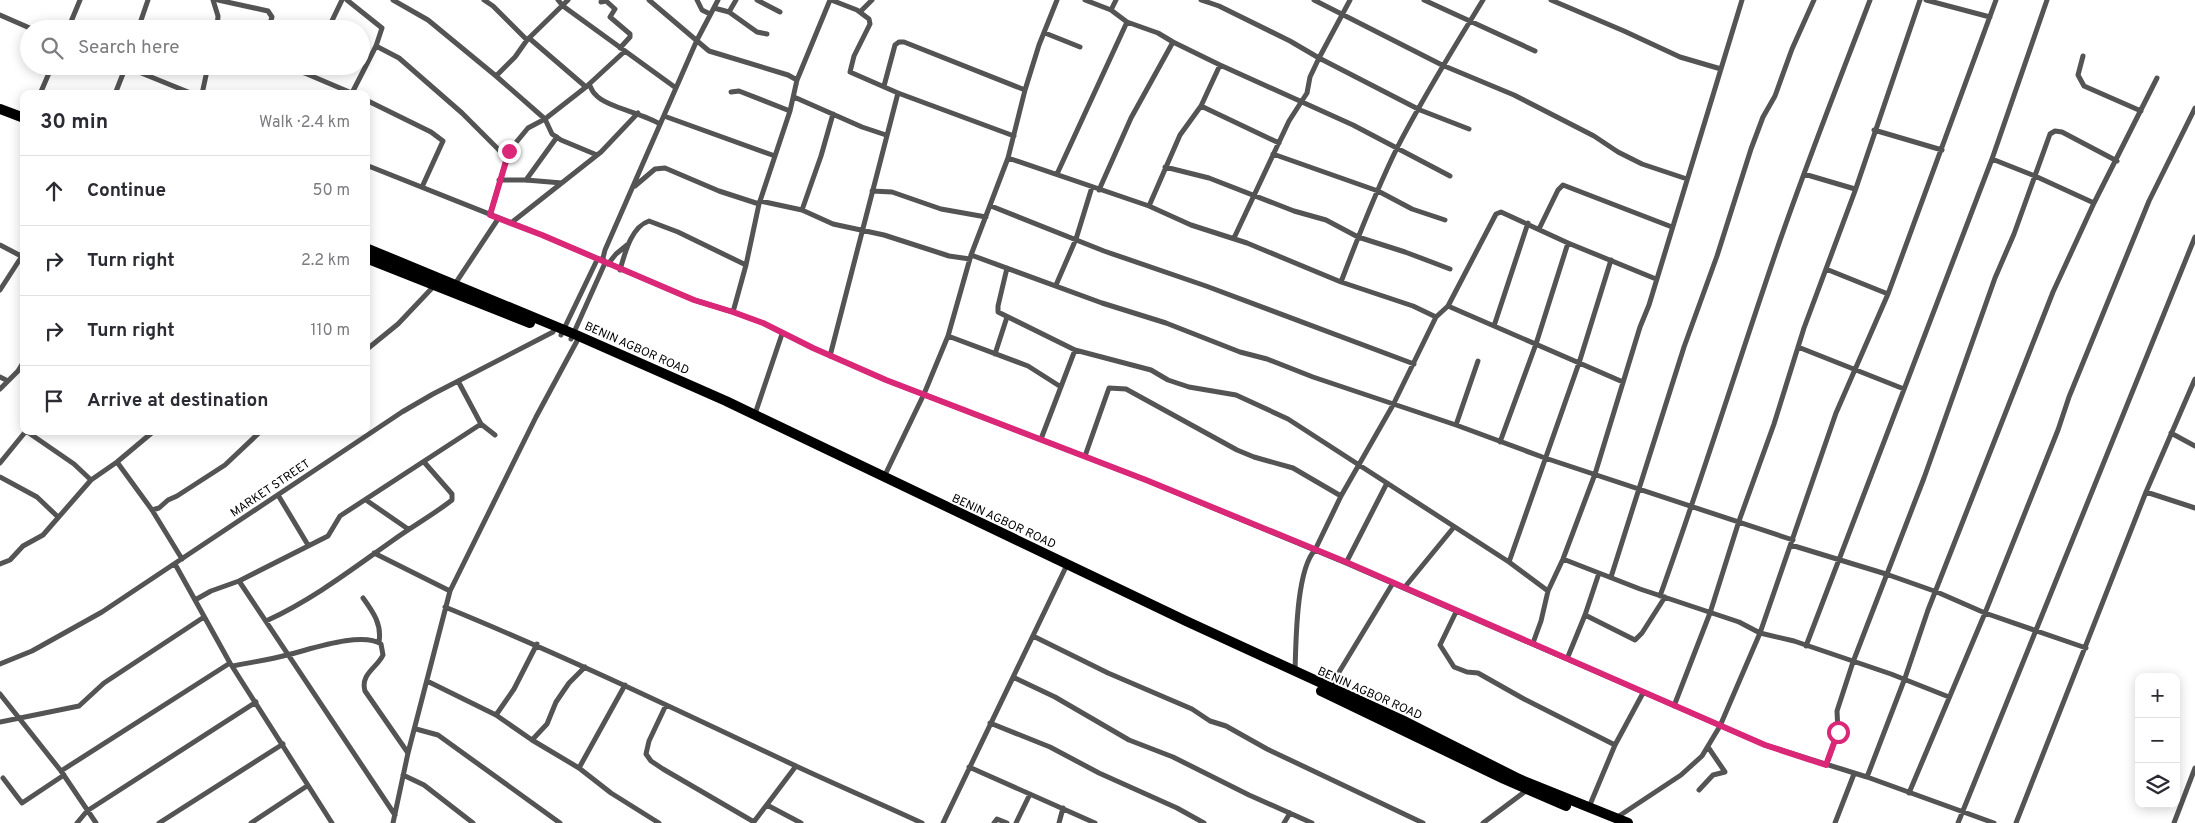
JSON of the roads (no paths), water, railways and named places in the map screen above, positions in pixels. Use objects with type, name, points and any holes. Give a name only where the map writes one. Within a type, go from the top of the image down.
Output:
[{"type":"highway","points":[[0,102],[20,110]]},
{"type":"highway","points":[[0,109],[20,116]]},
{"type":"highway","name":"BENIN AGBOR ROAD","points":[[370,250],[456,284],[559,332]]},
{"type":"highway","name":"BENIN AGBOR ROAD","points":[[370,260],[434,286],[574,338],[755,415],[1329,688],[1527,790],[1612,821],[1628,823]]},
{"type":"highway","name":"BENIN AGBOR ROAD","points":[[574,338],[1400,724],[1519,779],[1589,808],[1612,821]]},
{"type":"street","points":[[72,20],[80,0]]},
{"type":"street","points":[[141,20],[148,0]]},
{"type":"street","points":[[213,0],[218,20]]},
{"type":"street","points":[[218,0],[250,6],[272,14],[270,20]]},
{"type":"street","points":[[250,6],[254,0]]},
{"type":"street","points":[[332,20],[342,0]]},
{"type":"street","points":[[349,0],[382,28],[370,58]]},
{"type":"street","points":[[393,0],[428,20],[496,76],[545,119],[552,134],[557,138],[597,155]]},
{"type":"street","points":[[484,0],[528,39],[587,85],[604,101],[649,117],[660,124]]},
{"type":"street","points":[[558,0],[563,6],[676,88]]},
{"type":"street","points":[[496,76],[515,57],[528,39],[568,0]]},
{"type":"street","points":[[649,0],[710,51],[788,75],[797,80]]},
{"type":"street","points":[[696,0],[702,10],[710,14]]},
{"type":"street","points":[[393,823],[408,753],[416,729],[450,591],[574,338],[633,187],[697,40],[718,0]]},
{"type":"street","points":[[729,12],[736,0]]},
{"type":"street","points":[[757,0],[780,12]]},
{"type":"street","points":[[733,312],[760,202],[790,111],[797,80],[831,0],[860,12],[869,19],[870,24],[849,72],[898,93],[1014,136]]},
{"type":"street","points":[[860,12],[872,0]]},
{"type":"street","points":[[884,477],[924,394],[948,336],[971,257],[1008,158],[1025,90],[1057,0]]},
{"type":"street","points":[[1085,0],[1111,10],[1127,22],[1158,33],[1172,42],[1220,65],[1353,125],[1450,176]]},
{"type":"street","points":[[1111,10],[1116,0]]},
{"type":"street","points":[[1201,0],[1219,6],[1290,41],[1318,58],[1420,110],[1469,129]]},
{"type":"street","points":[[1314,0],[1442,65],[1514,95],[1594,136],[1618,152],[1642,164],[1687,179]]},
{"type":"street","points":[[1234,238],[1273,154],[1307,92],[1310,76],[1318,58],[1343,16],[1350,0]]},
{"type":"street","points":[[1424,0],[1535,51]]},
{"type":"street","points":[[1341,282],[1358,237],[1397,148],[1420,110],[1442,65],[1482,0]]},
{"type":"street","points":[[1551,0],[1616,27],[1680,57],[1721,69]]},
{"type":"street","points":[[1533,643],[1541,621],[1548,590],[1564,559],[1595,474],[1742,0]]},
{"type":"street","points":[[1611,577],[1751,149],[1763,117],[1775,96],[1792,48],[1814,0]]},
{"type":"street","points":[[1585,615],[1635,640],[1647,626],[1662,597],[1777,250],[1870,0]]},
{"type":"street","points":[[1674,706],[1710,613],[1798,347],[1920,0]]},
{"type":"street","points":[[1926,0],[1990,17]]},
{"type":"street","points":[[1612,821],[1681,775],[1702,756],[1720,726],[1760,633],[1836,413],[1888,294],[1996,0]]},
{"type":"street","points":[[1806,646],[1992,159],[2047,0]]},
{"type":"street","points":[[490,215],[506,157],[528,128],[545,119],[587,85],[623,50],[630,38],[630,34],[610,17],[615,9],[606,1],[601,2]]},
{"type":"street","points":[[714,8],[729,12],[757,32],[767,34]]},
{"type":"street","points":[[0,15],[20,24]]},
{"type":"street","points":[[1057,174],[1127,22]]},
{"type":"street","points":[[1045,33],[1080,47]]},
{"type":"street","points":[[884,86],[895,46],[899,42],[904,42],[1025,90]]},
{"type":"street","points":[[1099,190],[1131,118],[1172,42]]},
{"type":"street","points":[[376,46],[399,58],[462,113],[506,157]]},
{"type":"street","points":[[2083,56],[2078,75],[2084,86],[2141,111]]},
{"type":"street","points":[[1149,206],[1180,135],[1201,106],[1220,65]]},
{"type":"street","points":[[42,90],[48,75]]},
{"type":"street","points":[[116,90],[122,75]]},
{"type":"street","points":[[145,75],[183,90]]},
{"type":"street","points":[[203,90],[206,75]]},
{"type":"street","points":[[309,75],[346,90]]},
{"type":"street","points":[[354,90],[362,75]]},
{"type":"street","points":[[1866,776],[2031,346],[2094,203],[2157,78]]},
{"type":"street","points":[[731,92],[739,91],[790,111]]},
{"type":"street","points":[[830,356],[898,93]]},
{"type":"street","points":[[794,97],[886,135]]},
{"type":"street","points":[[370,102],[431,132],[443,141],[422,187]]},
{"type":"street","points":[[1201,106],[1279,143]]},
{"type":"street","points":[[1909,793],[1985,614],[2058,430],[2069,397],[2149,202],[2195,108]]},
{"type":"street","points":[[511,223],[597,155],[638,113]]},
{"type":"street","points":[[802,210],[833,114]]},
{"type":"street","points":[[664,116],[775,156]]},
{"type":"street","points":[[1874,130],[1942,150]]},
{"type":"street","points":[[1826,765],[1838,732],[1837,711],[1853,662],[1924,478],[1995,278],[2014,234],[2050,134],[2055,131],[2062,132],[2116,161]]},
{"type":"street","points":[[526,180],[557,138]]},
{"type":"street","points":[[1273,154],[1378,191],[1412,209],[1445,220]]},
{"type":"street","points":[[1008,158],[1149,206],[1192,225],[1234,238],[1341,282],[1413,306],[1436,317]]},
{"type":"street","points":[[1992,159],[2094,203]]},
{"type":"street","points":[[370,167],[511,223],[694,300],[763,323],[830,356],[1085,456],[1346,562],[1456,612],[1533,643],[1765,745],[1854,774],[1866,776],[1994,823]]},
{"type":"street","points":[[1165,167],[1209,178],[1294,211],[1326,220],[1358,237],[1450,269]]},
{"type":"street","points":[[633,187],[655,169],[665,168],[719,191],[760,202],[802,210],[833,224],[884,235],[949,256],[971,257],[1007,268],[1545,458],[1739,521],[1839,560],[1936,592],[1985,614],[2086,648]]},
{"type":"street","points":[[1804,174],[1855,189]]},
{"type":"street","points":[[499,180],[563,183]]},
{"type":"street","points":[[1539,229],[1558,190],[1564,186],[1672,227]]},
{"type":"street","points":[[1056,285],[1076,240],[1092,187]]},
{"type":"street","points":[[872,191],[892,192],[941,209],[986,217]]},
{"type":"street","points":[[991,206],[1076,240],[1206,286],[1414,364]]},
{"type":"street","points":[[1295,672],[1302,580],[1307,563],[1341,496],[1393,405],[1436,317],[1448,306],[1496,214],[1501,212],[1568,243],[1656,279]]},
{"type":"street","points":[[456,284],[498,219]]},
{"type":"street","points":[[559,332],[603,261],[627,245],[643,224],[649,221],[678,232],[746,265]]},
{"type":"street","points":[[1494,326],[1528,223]]},
{"type":"street","points":[[1958,823],[2195,237]]},
{"type":"street","points":[[1500,442],[1536,344],[1568,243]]},
{"type":"street","points":[[0,245],[20,255]]},
{"type":"street","points":[[620,270],[627,245]]},
{"type":"street","points":[[0,290],[20,260]]},
{"type":"street","points":[[1509,562],[1579,363],[1611,260]]},
{"type":"street","points":[[1007,268],[998,312],[1075,350],[1151,370],[1168,380],[1189,387],[1236,395],[1288,419],[1509,562],[1548,590]]},
{"type":"street","points":[[1826,269],[1888,294]]},
{"type":"street","points":[[370,347],[398,324],[434,286]]},
{"type":"street","points":[[1448,306],[1623,382]]},
{"type":"street","points":[[995,354],[1007,316]]},
{"type":"street","name":"MARKET STREET","points":[[370,433],[402,412],[458,381],[559,332]]},
{"type":"street","points":[[755,415],[782,334]]},
{"type":"street","points":[[948,336],[1028,366],[1061,387]]},
{"type":"street","points":[[1798,347],[1904,390]]},
{"type":"street","points":[[1041,439],[1075,350]]},
{"type":"street","points":[[1456,425],[1478,361]]},
{"type":"street","points":[[0,389],[20,366]]},
{"type":"street","points":[[0,377],[8,380]]},
{"type":"street","points":[[2016,823],[2146,492],[2171,433],[2192,393],[2195,379]]},
{"type":"street","points":[[458,381],[481,424],[495,435]]},
{"type":"street","points":[[1085,456],[1109,388],[1126,389],[1237,450],[1293,468],[1341,496]]},
{"type":"street","points":[[195,600],[211,591],[238,581],[328,536],[340,516],[481,424]]},
{"type":"street","points":[[2171,433],[2195,446]]},
{"type":"street","points":[[0,463],[23,435]]},
{"type":"street","points":[[32,435],[74,464],[91,480]]},
{"type":"street","points":[[0,564],[10,560],[23,546],[42,536],[91,480],[117,462],[149,435]]},
{"type":"street","points":[[152,510],[159,508],[168,500],[225,464],[258,435]]},
{"type":"street","name":"MARKET STREET","points":[[0,664],[73,629],[368,435]]},
{"type":"street","points":[[117,462],[152,510],[182,559]]},
{"type":"street","points":[[266,621],[291,610],[346,575],[374,553],[452,500],[452,494],[424,462]]},
{"type":"street","points":[[0,478],[37,498],[58,517]]},
{"type":"street","points":[[1346,562],[1387,482]]},
{"type":"street","points":[[2146,492],[2195,508]]},
{"type":"street","points":[[278,495],[308,546]]},
{"type":"street","points":[[366,500],[408,530]]},
{"type":"street","points":[[1404,588],[1454,527]]},
{"type":"street","points":[[374,553],[450,591]]},
{"type":"street","points":[[1564,559],[1662,597],[1739,622],[1760,633],[1905,678],[1950,697]]},
{"type":"street","points":[[174,564],[231,664],[283,744],[306,786],[332,823]]},
{"type":"street","points":[[942,823],[1066,569]]},
{"type":"street","points":[[1567,659],[1600,573]]},
{"type":"street","points":[[238,581],[395,815]]},
{"type":"street","points":[[1329,688],[1393,583]]},
{"type":"street","points":[[362,598],[374,613],[379,624],[379,642],[383,655],[366,676],[364,681],[365,691],[408,753]]},
{"type":"street","points":[[446,607],[537,644],[922,823]]},
{"type":"street","points":[[1456,612],[1440,645],[1454,667],[1467,672],[1478,673],[1614,745]]},
{"type":"street","points":[[0,722],[79,706],[104,683],[204,617]]},
{"type":"street","points":[[1033,636],[1108,673],[1192,709],[1210,721],[1226,726],[1267,749],[1423,823]]},
{"type":"street","points":[[3,778],[22,803],[62,773],[231,664],[287,655],[338,641],[372,639],[379,642]]},
{"type":"street","points":[[496,715],[514,689],[537,644]]},
{"type":"street","points":[[532,740],[547,724],[556,702],[569,683],[585,667]]},
{"type":"street","points":[[1013,677],[1055,697],[1129,740],[1173,757],[1312,823]]},
{"type":"street","points":[[427,681],[496,715],[578,768],[611,793],[659,823]]},
{"type":"street","points":[[578,768],[625,686]]},
{"type":"street","points":[[1589,808],[1614,745],[1643,693]]},
{"type":"street","points":[[0,694],[62,773],[96,823]]},
{"type":"street","points":[[77,823],[88,811],[256,702]]},
{"type":"street","points":[[666,705],[649,741],[646,754],[651,761],[754,822],[796,766]]},
{"type":"street","points":[[990,723],[1050,747],[1177,808],[1204,823]]},
{"type":"street","points":[[416,729],[438,735],[560,823]]},
{"type":"street","points":[[159,823],[283,744]]},
{"type":"street","points":[[1699,790],[1713,775],[1725,772],[1708,747]]},
{"type":"street","points":[[969,767],[1095,823]]},
{"type":"street","points":[[2174,823],[2195,768]]},
{"type":"street","points":[[1835,823],[1854,774]]},
{"type":"street","points":[[403,775],[424,785],[473,823]]},
{"type":"street","points":[[252,823],[306,786]]},
{"type":"street","points":[[1483,823],[1527,790]]},
{"type":"street","points":[[1016,823],[1030,794]]},
{"type":"street","points":[[767,805],[801,823]]},
{"type":"street","points":[[1058,823],[1063,808]]},
{"type":"street","points":[[1284,823],[1290,813]]},
{"type":"street","points":[[545,823],[550,817]]},
{"type":"street","points":[[994,823],[997,819],[1007,823]]}]
